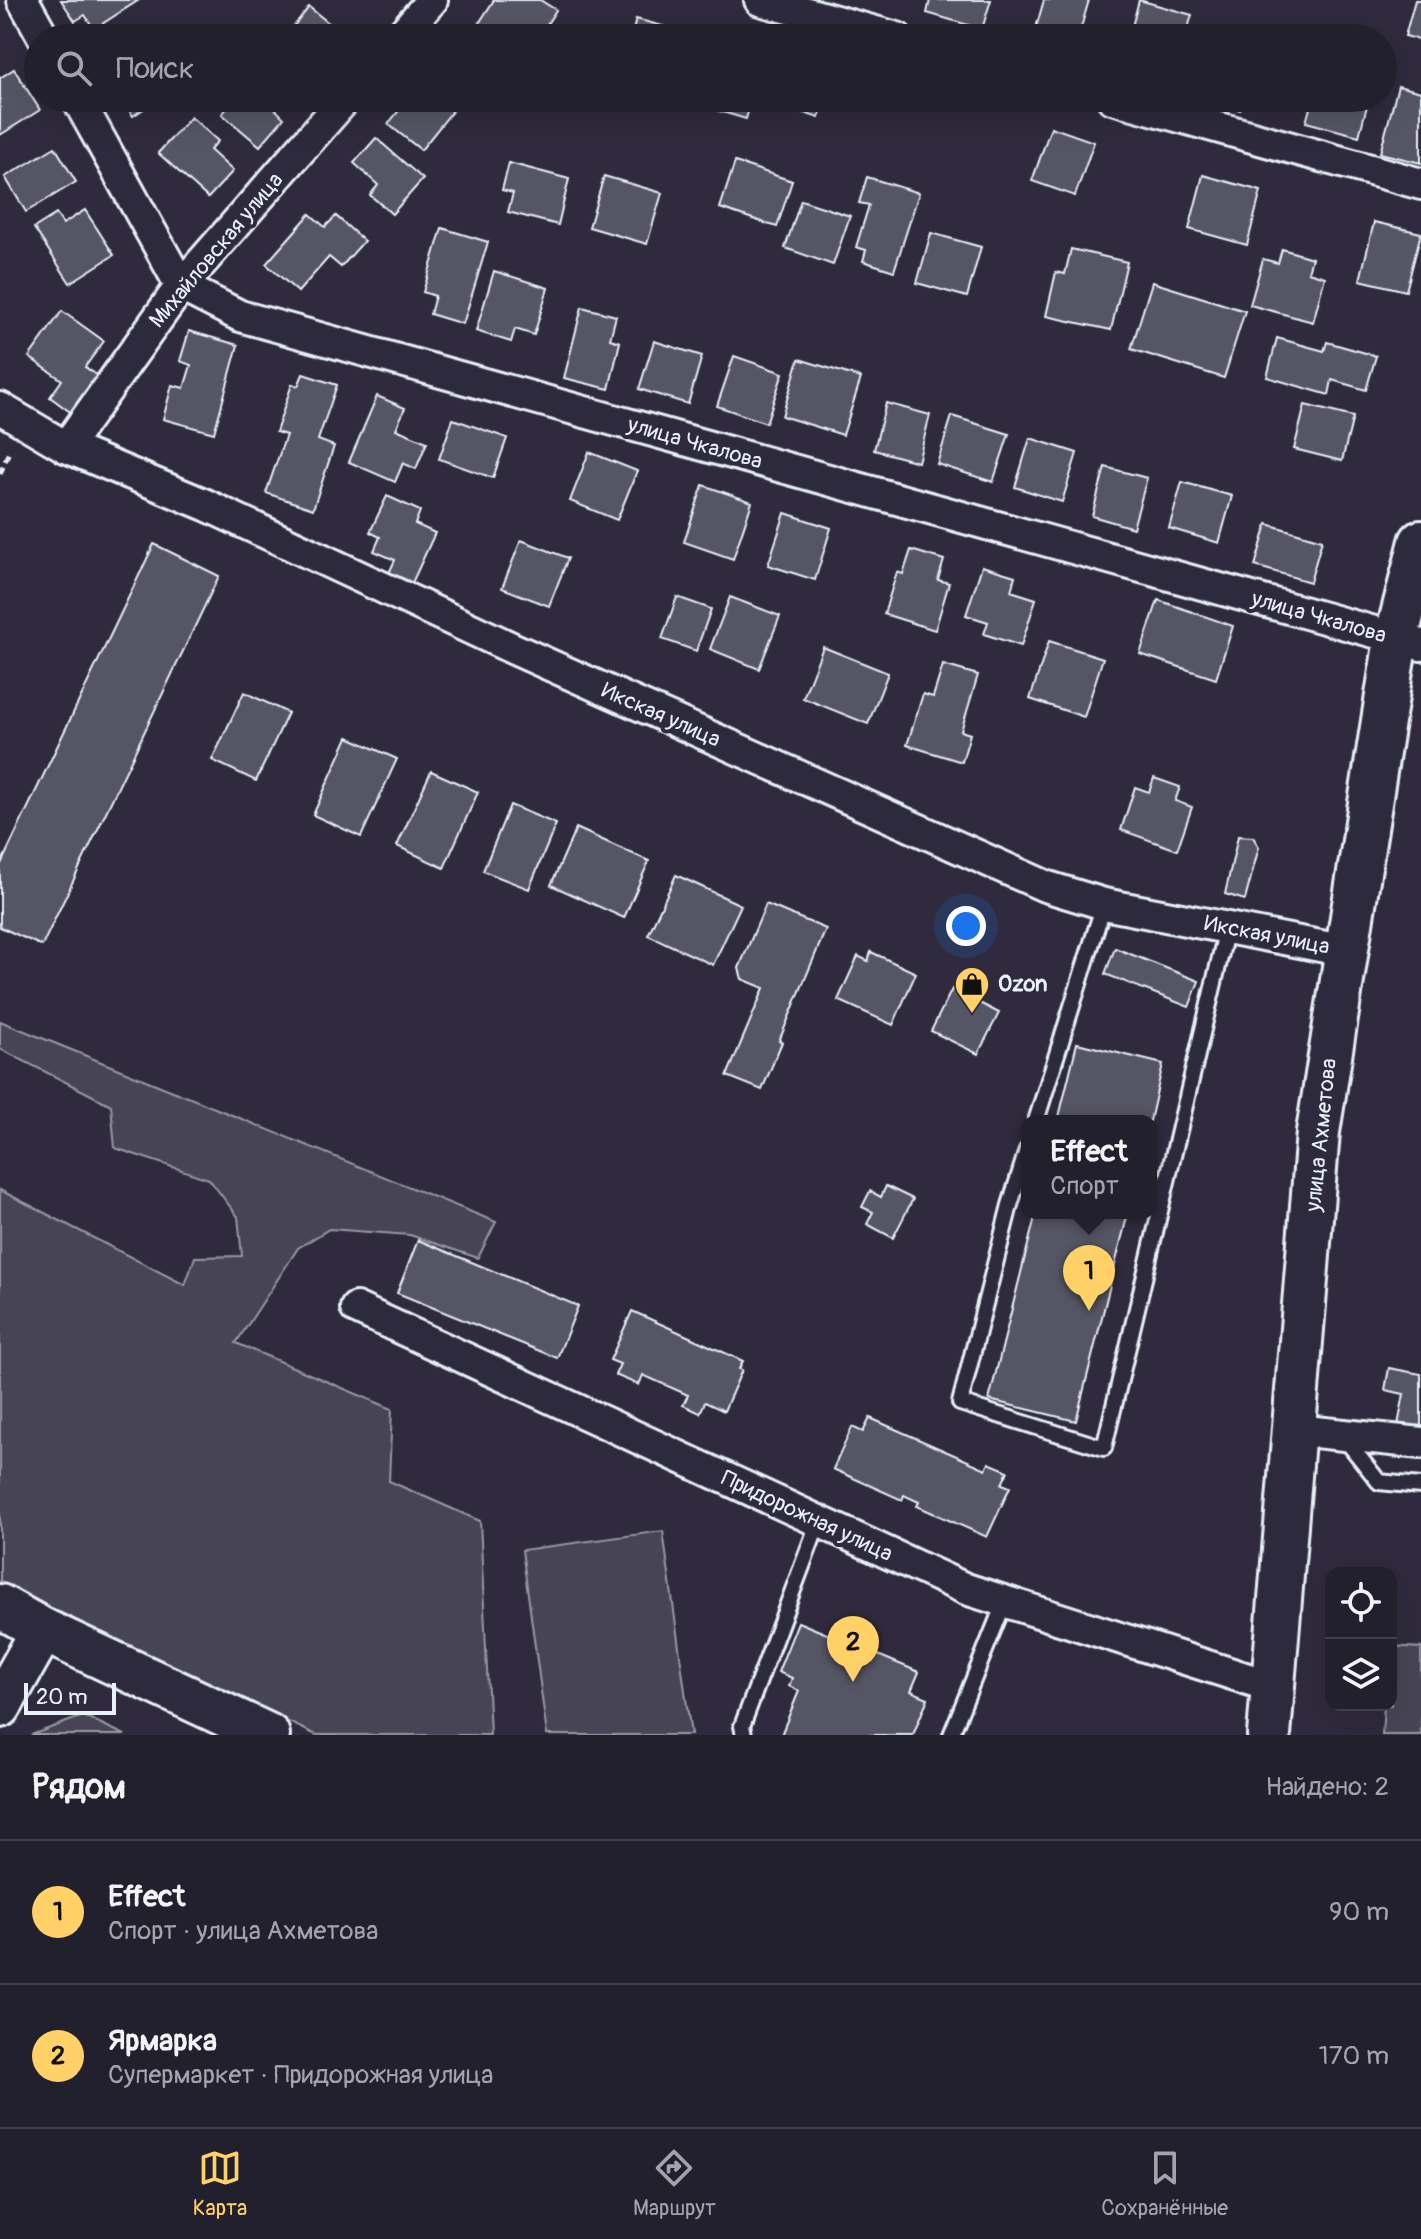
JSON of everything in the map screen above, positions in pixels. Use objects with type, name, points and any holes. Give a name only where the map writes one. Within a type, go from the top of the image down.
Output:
[{"type":"main road","name":"улица Ахметова","points":[[1269,1735],[1318,1132],[1346,951],[1408,642],[1421,542]]},
{"type":"main road","points":[[0,1606],[43,1630],[268,1735]]},
{"type":"main road","points":[[0,1706],[43,1630]]},
{"type":"street","points":[[23,0],[36,24]]},
{"type":"street","points":[[411,24],[432,0]]},
{"type":"street","points":[[760,0],[847,24]]},
{"type":"street","points":[[85,112],[181,286]]},
{"type":"street","name":"Михайловская улица","points":[[66,447],[181,286],[334,112]]},
{"type":"street","points":[[1162,112],[1421,184]]},
{"type":"street","name":"улица Чкалова","points":[[181,286],[240,316],[1408,642]]},
{"type":"street","name":"Икская улица","points":[[0,408],[66,447],[206,505],[514,649],[1045,886],[1104,904],[1346,951]]},
{"type":"street","name":"Придорожная улица","points":[[356,1308],[966,1589],[1273,1687]]},
{"type":"street","points":[[1296,1430],[1421,1443]]},
{"type":"lane","points":[[1038,1115],[1104,904]]},
{"type":"lane","points":[[1021,1169],[960,1403],[1104,1448],[1227,928]]},
{"type":"lane","points":[[1342,1435],[1379,1482],[1421,1486]]},
{"type":"lane","points":[[744,1735],[742,1726],[819,1521]]},
{"type":"lane","points":[[951,1735],[1005,1601]]},
{"type":"shaded area","points":[[0,1021],[496,1222],[478,1258],[410,1235],[329,1229],[298,1248],[236,1343],[392,1409],[389,1481],[480,1521],[490,1735],[316,1735],[92,1629],[0,1581],[0,1190],[185,1285],[195,1257],[242,1256],[238,1217],[209,1179],[115,1148],[111,1105],[0,1049]]},
{"type":"shaded area","points":[[663,1531],[691,1735],[547,1735],[522,1550]]},
{"type":"shaded area","points":[[1397,1646],[1421,1648],[1421,1735],[1382,1735],[1384,1711],[1397,1711]]},
{"type":"shaded area","points":[[83,1716],[125,1735],[31,1735]]},
{"type":"building","points":[[61,0],[139,0],[102,24],[91,24],[85,15],[75,21]]},
{"type":"building","points":[[494,0],[540,0],[556,10],[547,24],[479,24]]},
{"type":"building","points":[[930,0],[991,0],[984,24],[965,24],[927,13]]},
{"type":"building","points":[[1044,0],[1089,0],[1082,24],[1037,24]]},
{"type":"building","points":[[1139,0],[1192,15],[1189,24],[1133,24]]},
{"type":"building","points":[[1415,0],[1421,0],[1421,40],[1405,36]]},
{"type":"building","points":[[309,7],[330,24],[295,24]]},
{"type":"building","points":[[636,19],[655,24],[635,24]]},
{"type":"building","points":[[14,69],[24,85],[24,112],[37,112],[0,135],[0,78]]},
{"type":"building","points":[[1398,86],[1421,92],[1421,163],[1380,153],[1391,112],[1397,112]]},
{"type":"building","points":[[278,112],[284,118],[260,146],[222,114]]},
{"type":"building","points":[[398,112],[452,112],[421,150],[388,124]]},
{"type":"building","points":[[723,112],[748,112],[746,119]]},
{"type":"building","points":[[801,112],[821,112],[819,118]]},
{"type":"building","points":[[1309,112],[1365,112],[1359,136],[1306,122]]},
{"type":"building","points":[[191,117],[218,141],[210,150],[233,171],[208,198],[158,153]]},
{"type":"building","points":[[1051,127],[1094,142],[1075,196],[1032,181]]},
{"type":"building","points":[[376,138],[423,179],[392,214],[370,195],[378,185],[354,163]]},
{"type":"building","points":[[55,147],[76,182],[26,212],[5,177]]},
{"type":"building","points":[[735,162],[792,181],[777,227],[720,208]]},
{"type":"building","points":[[509,163],[569,179],[558,225],[508,212],[513,193],[502,190]]},
{"type":"building","points":[[1203,175],[1261,191],[1247,245],[1189,229]]},
{"type":"building","points":[[604,176],[662,193],[647,244],[589,227]]},
{"type":"building","points":[[867,177],[919,193],[894,271],[863,261],[866,250],[856,247],[869,205],[859,203]]},
{"type":"building","points":[[801,200],[850,216],[833,265],[785,248]]},
{"type":"building","points":[[85,210],[114,255],[70,283],[34,228],[56,214],[63,224]]},
{"type":"building","points":[[310,214],[325,227],[336,216],[364,241],[341,267],[329,257],[298,292],[266,264]]},
{"type":"building","points":[[1374,222],[1421,233],[1406,291],[1360,280]]},
{"type":"building","points":[[442,228],[488,242],[463,324],[430,314],[435,296],[423,292]]},
{"type":"building","points":[[931,233],[981,247],[967,297],[917,283]]},
{"type":"building","points":[[1071,249],[1127,262],[1111,330],[1046,316],[1056,272],[1065,274]]},
{"type":"building","points":[[1282,249],[1312,258],[1308,272],[1325,277],[1313,322],[1250,305],[1263,259],[1278,263]]},
{"type":"building","points":[[494,271],[548,288],[534,335],[515,329],[511,342],[476,331]]},
{"type":"building","points":[[1152,282],[1245,311],[1224,378],[1131,349]]},
{"type":"building","points":[[582,307],[616,316],[610,339],[620,342],[609,389],[564,378]]},
{"type":"building","points":[[62,311],[104,341],[85,367],[104,380],[77,417],[50,397],[62,380],[29,357]]},
{"type":"building","points":[[189,331],[238,345],[214,433],[163,419],[172,385],[184,388],[191,365],[180,361]]},
{"type":"building","points":[[1277,338],[1324,351],[1327,342],[1376,356],[1366,390],[1332,380],[1329,395],[1267,377]]},
{"type":"building","points":[[654,341],[702,356],[688,404],[639,389]]},
{"type":"building","points":[[734,356],[783,373],[766,423],[717,406]]},
{"type":"building","points":[[799,359],[861,378],[843,435],[782,416]]},
{"type":"building","points":[[303,374],[337,385],[318,440],[334,446],[313,509],[266,493],[286,435],[276,432],[292,384],[298,386]]},
{"type":"building","points":[[377,396],[405,408],[396,429],[427,442],[416,469],[403,463],[395,482],[349,462]]},
{"type":"building","points":[[886,403],[930,415],[918,462],[874,450]]},
{"type":"building","points":[[1305,405],[1353,417],[1342,461],[1294,449]]},
{"type":"building","points":[[952,416],[1009,434],[993,482],[937,464]]},
{"type":"building","points":[[453,419],[507,438],[493,478],[439,459]]},
{"type":"building","points":[[1030,438],[1077,453],[1062,502],[1015,487]]},
{"type":"building","points":[[589,452],[637,471],[617,520],[570,501]]},
{"type":"building","points":[[1105,467],[1147,478],[1133,528],[1092,516]]},
{"type":"building","points":[[1182,482],[1232,496],[1219,543],[1169,528]]},
{"type":"building","points":[[703,485],[752,502],[733,559],[684,542]]},
{"type":"building","points":[[387,496],[420,511],[415,524],[435,533],[412,583],[389,573],[395,560],[374,551],[380,537],[370,532]]},
{"type":"building","points":[[785,513],[831,528],[815,580],[768,565]]},
{"type":"building","points":[[1267,524],[1322,540],[1310,582],[1255,566]]},
{"type":"building","points":[[521,540],[568,558],[549,606],[502,588]]},
{"type":"building","points":[[154,544],[219,576],[42,946],[0,927],[0,866]]},
{"type":"building","points":[[911,550],[944,560],[938,580],[949,583],[935,630],[884,614],[897,572],[903,574]]},
{"type":"building","points":[[982,566],[1015,576],[1011,591],[1036,599],[1021,646],[984,634],[988,622],[966,615]]},
{"type":"building","points":[[677,597],[711,609],[696,651],[662,639]]},
{"type":"building","points":[[730,597],[780,616],[759,669],[710,649]]},
{"type":"building","points":[[1158,600],[1233,626],[1216,679],[1140,654]]},
{"type":"building","points":[[1049,641],[1103,658],[1084,717],[1030,699]]},
{"type":"building","points":[[823,647],[888,673],[868,724],[803,698]]},
{"type":"building","points":[[943,665],[978,675],[961,731],[970,734],[962,762],[907,745],[923,694],[933,697]]},
{"type":"building","points":[[244,692],[288,713],[256,781],[212,760]]},
{"type":"building","points":[[348,737],[397,759],[361,837],[313,815]]},
{"type":"building","points":[[431,771],[478,792],[444,868],[397,846]]},
{"type":"building","points":[[1154,778],[1180,787],[1175,801],[1192,807],[1177,850],[1121,830],[1135,787],[1149,792]]},
{"type":"building","points":[[510,805],[556,824],[529,889],[483,871]]},
{"type":"building","points":[[576,828],[649,861],[624,918],[551,885]]},
{"type":"building","points":[[1238,836],[1253,837],[1259,847],[1245,900],[1225,894]]},
{"type":"building","points":[[676,875],[741,905],[713,965],[648,935]]},
{"type":"building","points":[[766,904],[826,929],[762,1090],[727,1076],[764,988],[742,979],[739,968]]},
{"type":"building","points":[[1115,948],[1199,981],[1189,1007],[1105,974]]},
{"type":"building","points":[[871,952],[916,973],[893,1025],[838,1000],[858,956],[868,961]]},
{"type":"building","points":[[952,989],[999,1013],[978,1054],[931,1031]]},
{"type":"building","points":[[1077,1043],[1163,1064],[1151,1115],[1059,1115]]},
{"type":"building","points":[[886,1186],[913,1199],[893,1238],[867,1224],[873,1212],[862,1207],[870,1191],[881,1197]]},
{"type":"building","points":[[1034,1219],[1126,1219],[1076,1421],[989,1400]]},
{"type":"building","points":[[418,1240],[578,1306],[557,1358],[397,1293]]},
{"type":"building","points":[[632,1311],[743,1361],[724,1411],[705,1402],[700,1413],[683,1405],[688,1395],[643,1375],[639,1385],[615,1375],[620,1364],[610,1360]]},
{"type":"building","points":[[1389,1368],[1421,1374],[1421,1430],[1398,1425],[1404,1394],[1385,1390]]},
{"type":"building","points":[[870,1418],[986,1469],[989,1463],[1008,1471],[1002,1484],[1010,1487],[987,1537],[917,1506],[919,1502],[904,1495],[902,1500],[833,1469],[852,1427],[863,1432]]},
{"type":"building","points":[[798,1622],[919,1672],[911,1691],[928,1698],[913,1735],[781,1735],[799,1691],[789,1686],[792,1678],[778,1672]]},
{"type":"place","name":"Ozon","points":[[972,1015]]},
{"type":"place","name":"Effect","points":[[1089,1311]]},
{"type":"place","name":"Ярмарка","points":[[853,1682]]}]
